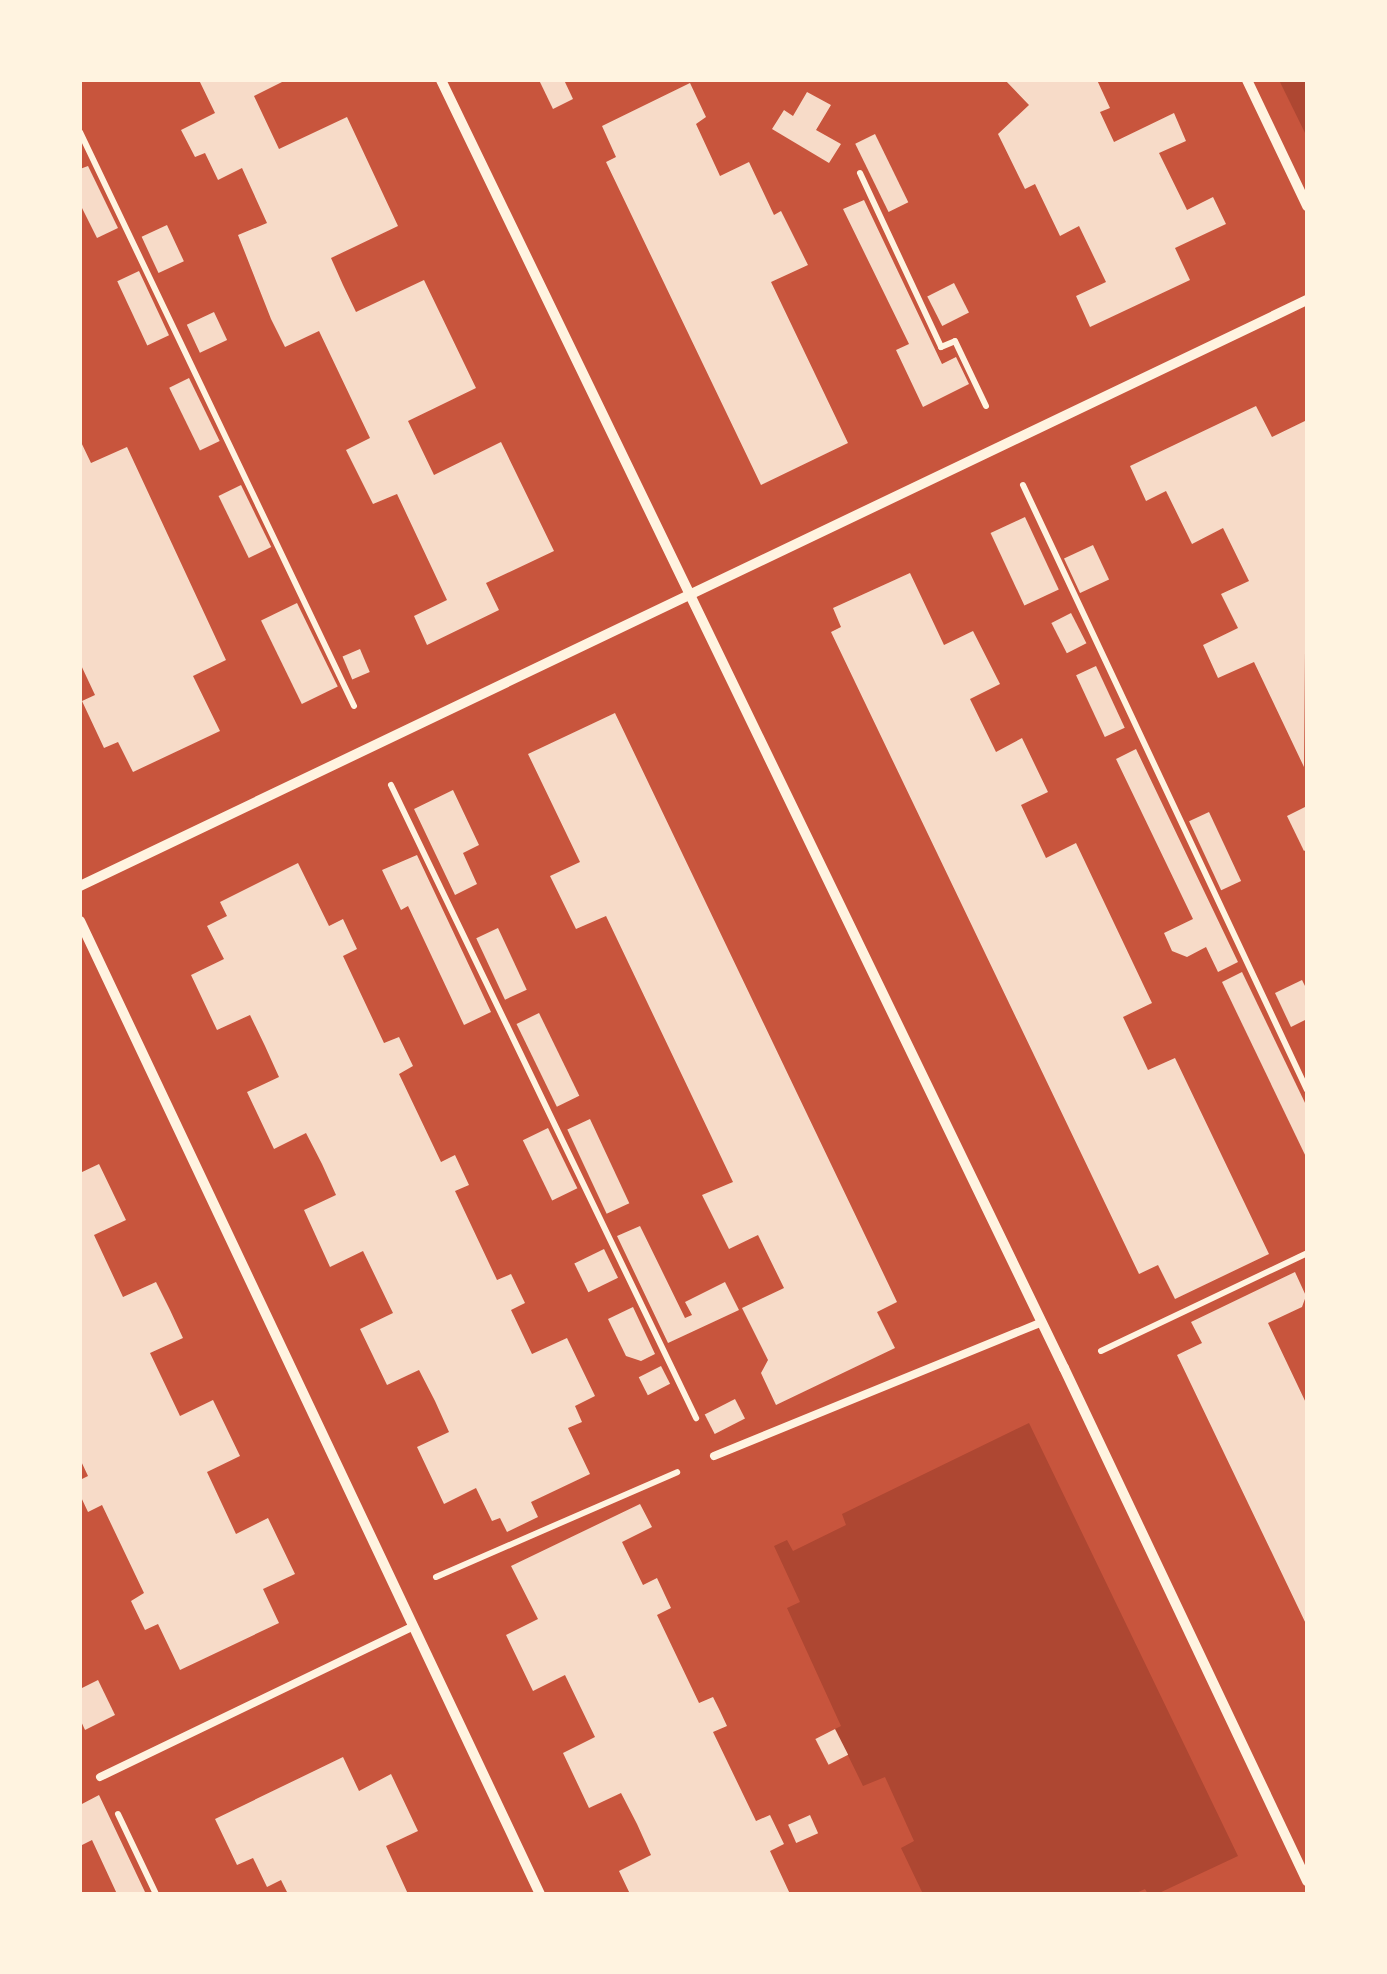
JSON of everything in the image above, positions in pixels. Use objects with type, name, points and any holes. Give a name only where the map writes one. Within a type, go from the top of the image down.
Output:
[{"type":"street","points":[[441,80],[1042,1322],[1307,1881]]},
{"type":"street","points":[[1247,80],[1307,206]]},
{"type":"street","points":[[80,886],[1307,300]]},
{"type":"street","points":[[80,921],[540,1894]]},
{"type":"lane","points":[[714,1456],[1042,1322]]},
{"type":"lane","points":[[100,1777],[414,1626]]},
{"type":"path","points":[[80,132],[714,1456],[398,1593]]},
{"type":"path","points":[[860,172],[942,347],[955,341],[1307,1090]]},
{"type":"path","points":[[1064,1368],[1307,1252]]},
{"type":"shaded area","points":[[1279,80],[1307,80],[1307,137]]},
{"type":"shaded area","points":[[1029,1423],[1238,1856],[1157,1894],[1148,1894],[1145,1889],[1134,1894],[923,1894],[901,1848],[914,1841],[885,1777],[863,1786],[835,1729],[841,1726],[787,1608],[800,1602],[774,1546],[787,1540],[793,1551],[846,1525],[842,1514]]},
{"type":"building","points":[[199,80],[286,80],[254,96],[279,149],[347,117],[398,226],[331,258],[343,285],[356,312],[424,280],[476,388],[408,421],[434,475],[501,442],[554,551],[486,583],[499,610],[427,645],[414,616],[447,600],[397,494],[373,504],[346,450],[370,438],[319,331],[285,347],[271,319],[238,235],[267,223],[242,168],[218,180],[205,153],[195,157],[181,130],[215,113]]},
{"type":"building","points":[[539,80],[564,80],[573,99],[553,109]]},
{"type":"building","points":[[1005,80],[1097,80],[1110,108],[1100,112],[1114,142],[1174,113],[1186,141],[1159,153],[1187,210],[1213,197],[1226,224],[1175,248],[1190,280],[1090,327],[1076,296],[1106,282],[1079,226],[1060,236],[1035,184],[1025,189],[998,134],[1029,105]]},
{"type":"building","points":[[690,83],[706,117],[696,124],[720,176],[749,162],[774,215],[781,211],[808,265],[771,282],[848,443],[761,485],[606,162],[616,157],[602,126]]},
{"type":"building","points":[[807,92],[831,105],[816,130],[841,144],[829,163],[772,129],[784,110],[793,116]]},
{"type":"building","points":[[875,134],[908,202],[889,212],[855,144]]},
{"type":"building","points":[[88,166],[118,228],[97,238],[80,204],[80,169]]},
{"type":"building","points":[[864,200],[942,364],[956,357],[969,384],[923,407],[896,350],[909,344],[843,209]]},
{"type":"building","points":[[167,225],[184,261],[159,273],[142,237]]},
{"type":"building","points":[[139,271],[169,335],[147,345],[117,281]]},
{"type":"building","points":[[954,283],[969,312],[942,326],[927,297]]},
{"type":"building","points":[[214,312],[227,340],[200,353],[187,325]]},
{"type":"building","points":[[189,378],[220,441],[200,451],[169,388]]},
{"type":"building","points":[[1256,406],[1272,437],[1307,420],[1304,767],[1254,662],[1218,678],[1203,645],[1238,628],[1221,594],[1249,581],[1223,528],[1192,544],[1166,491],[1146,501],[1130,466]]},
{"type":"building","points":[[80,440],[91,463],[127,447],[226,660],[193,676],[220,731],[133,772],[118,742],[104,748],[82,701],[95,695],[80,663]]},
{"type":"building","points":[[241,485],[271,547],[249,558],[219,496]]},
{"type":"building","points":[[1025,517],[1059,590],[1024,606],[991,533]]},
{"type":"building","points":[[1093,545],[1109,579],[1080,593],[1064,559]]},
{"type":"building","points":[[910,573],[944,645],[973,631],[1000,684],[970,699],[996,752],[1022,738],[1048,792],[1021,805],[1046,858],[1076,843],[1152,1003],[1123,1017],[1148,1070],[1175,1058],[1269,1254],[1175,1299],[1158,1265],[1139,1274],[831,632],[841,627],[833,608]]},
{"type":"building","points":[[297,603],[338,687],[302,704],[261,621]]},
{"type":"building","points":[[1071,613],[1086,643],[1067,653],[1051,623]]},
{"type":"building","points":[[360,649],[370,672],[352,679],[343,656]]},
{"type":"building","points":[[1096,666],[1125,728],[1105,737],[1076,675]]},
{"type":"building","points":[[615,713],[897,1302],[877,1312],[895,1348],[776,1405],[761,1373],[768,1360],[742,1308],[784,1288],[758,1235],[729,1249],[702,1195],[733,1182],[606,916],[576,929],[550,876],[580,862],[528,754]]},
{"type":"building","points":[[1136,749],[1238,962],[1218,972],[1206,947],[1187,957],[1172,951],[1164,933],[1193,919],[1116,759]]},
{"type":"building","points":[[453,790],[479,845],[463,853],[477,884],[455,895],[414,809]]},
{"type":"building","points":[[1307,806],[1307,849],[1304,851],[1287,816]]},
{"type":"building","points":[[1209,812],[1241,881],[1221,890],[1189,821]]},
{"type":"building","points":[[417,855],[491,1012],[464,1025],[408,906],[401,910],[382,870]]},
{"type":"building","points":[[298,863],[329,926],[343,919],[357,949],[343,956],[384,1043],[399,1037],[413,1066],[399,1074],[441,1162],[455,1155],[469,1185],[455,1191],[497,1280],[511,1274],[525,1303],[511,1310],[532,1354],[567,1338],[595,1396],[575,1406],[582,1422],[568,1428],[590,1474],[531,1502],[538,1517],[507,1532],[500,1518],[492,1521],[476,1488],[444,1504],[417,1447],[449,1432],[435,1401],[419,1370],[387,1385],[360,1329],[393,1313],[363,1251],[330,1267],[304,1210],[336,1195],[322,1164],[306,1133],[274,1149],[247,1092],[279,1077],[265,1046],[250,1015],[217,1030],[191,975],[224,959],[207,926],[227,916],[220,902]]},
{"type":"building","points":[[498,928],[527,990],[505,1000],[476,938]]},
{"type":"building","points":[[1242,972],[1307,1107],[1307,1159],[1222,982]]},
{"type":"building","points":[[1302,980],[1307,990],[1307,1019],[1291,1027],[1275,993]]},
{"type":"building","points":[[539,1013],[579,1096],[557,1107],[517,1024]]},
{"type":"building","points":[[590,1119],[629,1203],[607,1214],[567,1130]]},
{"type":"building","points":[[548,1128],[577,1188],[552,1200],[523,1140]]},
{"type":"building","points":[[99,1164],[126,1220],[94,1235],[123,1297],[156,1282],[183,1338],[150,1353],[180,1416],[213,1400],[240,1456],[207,1472],[236,1534],[268,1518],[295,1574],[263,1589],[279,1623],[180,1670],[158,1624],[145,1630],[131,1601],[144,1593],[102,1505],[88,1512],[80,1495],[80,1480],[88,1476],[80,1459],[80,1173]]},
{"type":"building","points":[[640,1226],[685,1318],[692,1315],[685,1302],[725,1282],[739,1310],[668,1343],[617,1236]]},
{"type":"building","points":[[604,1249],[618,1278],[588,1292],[574,1263]]},
{"type":"building","points":[[1295,1272],[1306,1296],[1302,1307],[1268,1323],[1307,1405],[1307,1626],[1177,1355],[1202,1343],[1191,1322]]},
{"type":"building","points":[[633,1307],[655,1354],[641,1361],[626,1356],[608,1319]]},
{"type":"building","points":[[661,1366],[670,1384],[648,1395],[639,1377]]},
{"type":"building","points":[[735,1399],[745,1419],[715,1434],[705,1414]]},
{"type":"building","points":[[640,1504],[652,1527],[622,1542],[643,1585],[657,1578],[671,1608],[657,1615],[699,1703],[713,1697],[727,1726],[713,1732],[756,1821],[770,1815],[784,1844],[770,1851],[790,1894],[630,1894],[619,1871],[651,1855],[637,1824],[621,1793],[589,1808],[563,1753],[595,1737],[565,1675],[533,1691],[506,1635],[538,1619],[511,1566]]},
{"type":"building","points":[[98,1680],[115,1715],[85,1730],[80,1719],[80,1689]]},
{"type":"building","points":[[835,1729],[848,1755],[829,1765],[815,1739]]},
{"type":"building","points":[[343,1757],[359,1791],[391,1774],[418,1831],[386,1846],[408,1894],[288,1894],[281,1880],[267,1887],[253,1858],[237,1865],[215,1819]]},
{"type":"building","points":[[99,1795],[145,1892],[141,1894],[117,1894],[92,1840],[80,1846],[80,1805]]},
{"type":"building","points":[[810,1815],[818,1833],[796,1843],[788,1825]]}]
